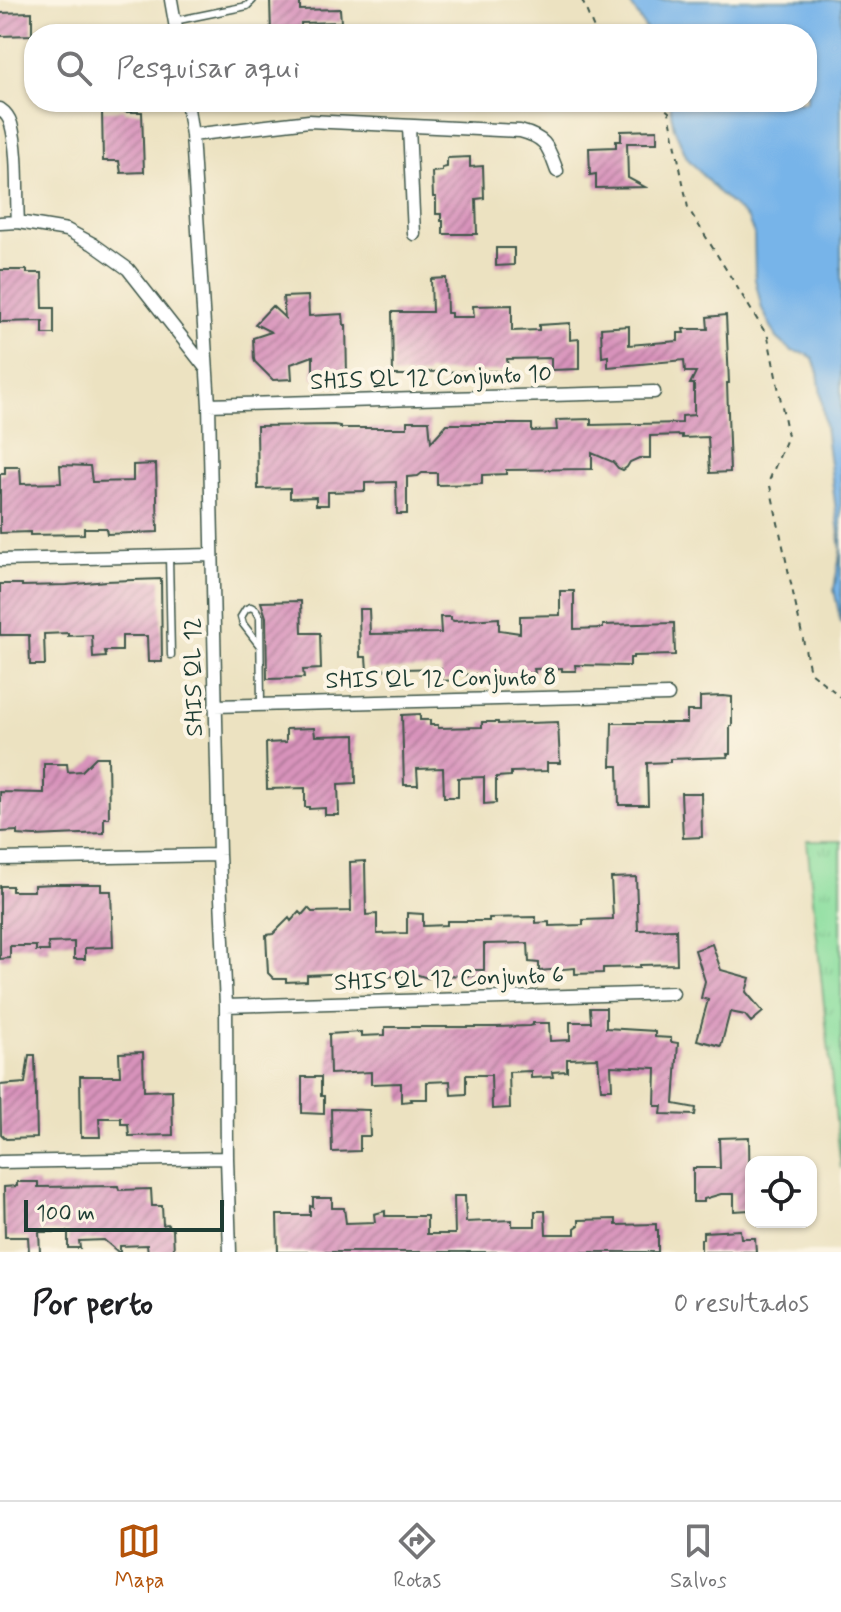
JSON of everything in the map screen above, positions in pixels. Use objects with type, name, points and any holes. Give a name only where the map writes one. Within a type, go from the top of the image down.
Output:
[{"type":"street","points":[[171,1],[175,24]]},
{"type":"street","points":[[0,109],[7,115],[13,134],[18,222]]},
{"type":"street","name":"SHIS QL 12","points":[[189,112],[209,405],[230,1252]]},
{"type":"street","points":[[192,135],[309,121],[520,131],[541,139],[557,171]]},
{"type":"street","points":[[409,127],[414,234]]},
{"type":"street","points":[[0,223],[18,222],[67,230],[93,244],[128,269],[206,368]]},
{"type":"street","name":"SHIS QL 12 Conjunto 10","points":[[209,405],[654,392]]},
{"type":"street","points":[[0,560],[212,555]]},
{"type":"street","name":"SHIS QL 12 Conjunto 8","points":[[215,706],[668,695]]},
{"type":"street","points":[[0,859],[219,855]]},
{"type":"street","name":"SHIS QL 12 Conjunto 6","points":[[226,1006],[673,993]]},
{"type":"street","points":[[0,1162],[227,1158]]},
{"type":"lane","points":[[186,24],[247,6],[253,0]]},
{"type":"lane","points":[[169,556],[171,655]]},
{"type":"lane","points":[[260,646],[241,617],[251,607],[260,617],[261,705]]},
{"type":"path","points":[[582,0],[592,24]]},
{"type":"path","points":[[669,112],[688,208],[768,337],[788,436],[769,481],[810,672],[841,697]]},
{"type":"green space","points":[[807,841],[841,841],[841,1169]]},
{"type":"water","points":[[628,0],[841,0],[841,549],[818,372],[813,359],[807,354],[792,351],[777,338],[762,309],[755,279],[754,234],[748,219],[687,158],[671,112],[817,112],[817,24],[643,24]]},
{"type":"water","points":[[841,549],[841,624],[834,589]]},
{"type":"building","points":[[270,0],[300,0],[300,10],[340,9],[341,22],[271,24]]},
{"type":"building","points":[[32,12],[32,24],[24,24],[24,35],[0,36],[0,13]]},
{"type":"building","points":[[102,112],[142,112],[144,172],[121,173],[119,161],[103,161]]},
{"type":"building","points":[[657,130],[657,143],[627,143],[628,178],[645,187],[596,188],[596,174],[590,175],[589,148],[616,147],[616,141],[621,141],[621,131]]},
{"type":"building","points":[[470,157],[470,167],[483,166],[484,198],[476,199],[477,234],[443,234],[441,214],[436,214],[432,172],[447,167],[447,158]]},
{"type":"building","points":[[496,248],[514,248],[514,265],[496,266]]},
{"type":"building","points":[[0,270],[42,273],[43,308],[54,308],[54,334],[43,334],[43,321],[0,322]]},
{"type":"building","points":[[446,278],[447,313],[451,313],[451,317],[474,317],[473,306],[512,305],[512,331],[539,330],[539,325],[570,323],[570,340],[579,339],[579,369],[551,370],[551,358],[507,359],[508,371],[393,375],[392,312],[432,312],[431,279]]},
{"type":"building","points":[[308,296],[309,316],[343,314],[347,375],[313,378],[313,356],[291,364],[292,379],[273,380],[255,362],[253,338],[271,332],[255,324],[272,306],[285,318],[283,297]]},
{"type":"building","points":[[726,315],[730,472],[710,473],[708,437],[650,436],[650,458],[630,462],[623,470],[592,453],[592,469],[506,470],[506,474],[482,475],[482,484],[437,485],[437,473],[407,477],[407,514],[397,514],[396,482],[365,483],[365,491],[328,492],[328,505],[316,505],[316,497],[290,498],[290,488],[258,489],[257,426],[407,428],[407,421],[429,421],[431,442],[447,424],[532,424],[532,431],[557,430],[556,420],[591,419],[591,425],[682,423],[682,416],[694,415],[694,384],[690,384],[696,372],[685,372],[684,360],[608,367],[608,356],[602,357],[601,328],[629,326],[629,345],[678,341],[678,333],[684,333],[683,329],[708,329],[707,317]]},
{"type":"building","points":[[156,464],[158,532],[107,534],[106,528],[84,528],[84,534],[0,533],[0,474],[5,474],[5,467],[20,467],[21,484],[61,483],[60,465],[90,466],[92,482],[133,481],[133,465]]},
{"type":"building","points":[[161,579],[162,662],[148,662],[147,636],[122,636],[122,651],[105,651],[106,657],[93,658],[92,635],[68,636],[68,633],[44,634],[45,665],[30,665],[29,635],[0,635],[0,584],[67,585]]},
{"type":"building","points":[[560,591],[574,591],[574,629],[674,623],[675,655],[633,656],[630,666],[575,665],[576,671],[534,669],[535,673],[502,675],[502,680],[484,680],[484,674],[456,675],[456,680],[442,681],[441,668],[367,670],[366,657],[360,657],[359,609],[369,609],[370,634],[441,633],[440,617],[451,617],[454,621],[499,618],[499,630],[520,633],[520,616],[560,615]]},
{"type":"building","points":[[301,601],[302,633],[320,633],[321,669],[303,670],[304,678],[267,679],[266,617],[261,602]]},
{"type":"building","points":[[700,697],[732,697],[728,757],[647,763],[648,805],[619,805],[618,766],[611,766],[612,723],[687,723],[687,711],[700,711]]},
{"type":"building","points":[[420,714],[420,720],[430,720],[430,725],[438,725],[438,728],[482,727],[482,722],[558,722],[560,763],[547,763],[547,771],[511,772],[511,776],[496,777],[496,803],[484,804],[484,777],[458,778],[458,797],[444,797],[443,768],[417,769],[418,785],[404,785],[402,715]]},
{"type":"building","points":[[314,728],[315,736],[355,735],[356,783],[338,784],[339,815],[325,815],[325,808],[305,807],[305,788],[267,789],[266,743],[286,742],[286,729]]},
{"type":"building","points":[[96,757],[108,757],[109,818],[104,818],[104,833],[34,836],[17,835],[17,831],[0,832],[0,792],[44,793],[44,764],[67,764],[68,772],[82,771]]},
{"type":"building","points":[[681,793],[701,793],[702,837],[683,838]]},
{"type":"building","points":[[365,861],[366,915],[377,914],[377,934],[407,933],[407,913],[423,914],[423,926],[447,925],[447,921],[489,921],[489,918],[536,917],[536,923],[549,922],[549,926],[583,925],[583,920],[613,919],[611,878],[636,877],[638,930],[676,929],[677,964],[603,968],[603,973],[575,974],[575,968],[539,971],[539,963],[529,962],[528,943],[484,944],[484,970],[473,970],[473,976],[429,975],[428,978],[402,970],[402,976],[328,974],[307,975],[307,981],[274,979],[268,973],[266,935],[273,934],[289,918],[291,921],[308,908],[312,912],[351,911],[350,862]]},
{"type":"building","points":[[101,884],[101,891],[111,891],[113,947],[85,948],[85,959],[74,959],[74,942],[48,943],[49,951],[36,951],[36,946],[10,946],[10,958],[0,959],[0,886],[12,886],[12,891],[34,891],[34,885]]},
{"type":"building","points":[[712,944],[721,970],[750,978],[746,992],[763,1012],[751,1022],[745,1015],[730,1012],[721,1046],[697,1040],[708,1000],[701,998],[705,981],[695,950]]},
{"type":"building","points":[[590,1008],[606,1008],[606,1028],[655,1031],[655,1037],[671,1038],[671,1042],[678,1043],[674,1104],[696,1108],[695,1115],[661,1114],[662,1106],[655,1106],[656,1068],[611,1066],[612,1089],[601,1089],[598,1058],[567,1059],[567,1071],[552,1072],[553,1077],[531,1078],[531,1071],[509,1072],[510,1108],[492,1109],[491,1075],[466,1075],[466,1094],[451,1095],[450,1081],[427,1082],[427,1099],[401,1102],[401,1083],[371,1084],[371,1072],[330,1074],[329,1034],[361,1032],[361,1036],[385,1035],[385,1027],[497,1027],[549,1023],[550,1041],[570,1040],[570,1022],[591,1022]]},
{"type":"building","points":[[143,1052],[144,1091],[172,1090],[173,1135],[129,1136],[128,1124],[121,1124],[121,1118],[99,1118],[100,1137],[81,1137],[80,1076],[120,1076],[119,1053]]},
{"type":"building","points":[[29,1055],[35,1055],[37,1138],[6,1139],[1,1134],[0,1085],[25,1083]]},
{"type":"building","points":[[302,1077],[321,1077],[324,1114],[302,1113]]},
{"type":"building","points":[[331,1109],[369,1110],[370,1136],[360,1136],[360,1151],[332,1152]]},
{"type":"building","points":[[749,1137],[749,1156],[745,1156],[745,1210],[734,1211],[734,1194],[721,1194],[704,1199],[704,1202],[693,1202],[693,1168],[720,1168],[719,1138]]},
{"type":"building","points":[[17,1182],[38,1182],[38,1187],[118,1186],[119,1190],[151,1189],[152,1206],[162,1206],[163,1225],[167,1224],[173,1230],[174,1252],[148,1252],[147,1245],[120,1246],[118,1252],[104,1240],[79,1241],[80,1248],[68,1248],[68,1232],[39,1232],[40,1252],[29,1252],[28,1237],[5,1237],[4,1187],[17,1186]]},
{"type":"building","points":[[454,1196],[465,1196],[466,1222],[512,1220],[512,1226],[535,1226],[535,1211],[545,1211],[546,1234],[575,1234],[579,1220],[616,1219],[616,1225],[656,1224],[658,1252],[278,1252],[277,1215],[310,1215],[313,1198],[332,1198],[332,1208],[344,1208],[346,1223],[375,1222],[374,1214],[385,1211],[385,1216],[427,1216],[427,1234],[455,1234]]},
{"type":"building","points":[[740,1230],[741,1238],[755,1238],[756,1252],[701,1252],[703,1232]]}]
